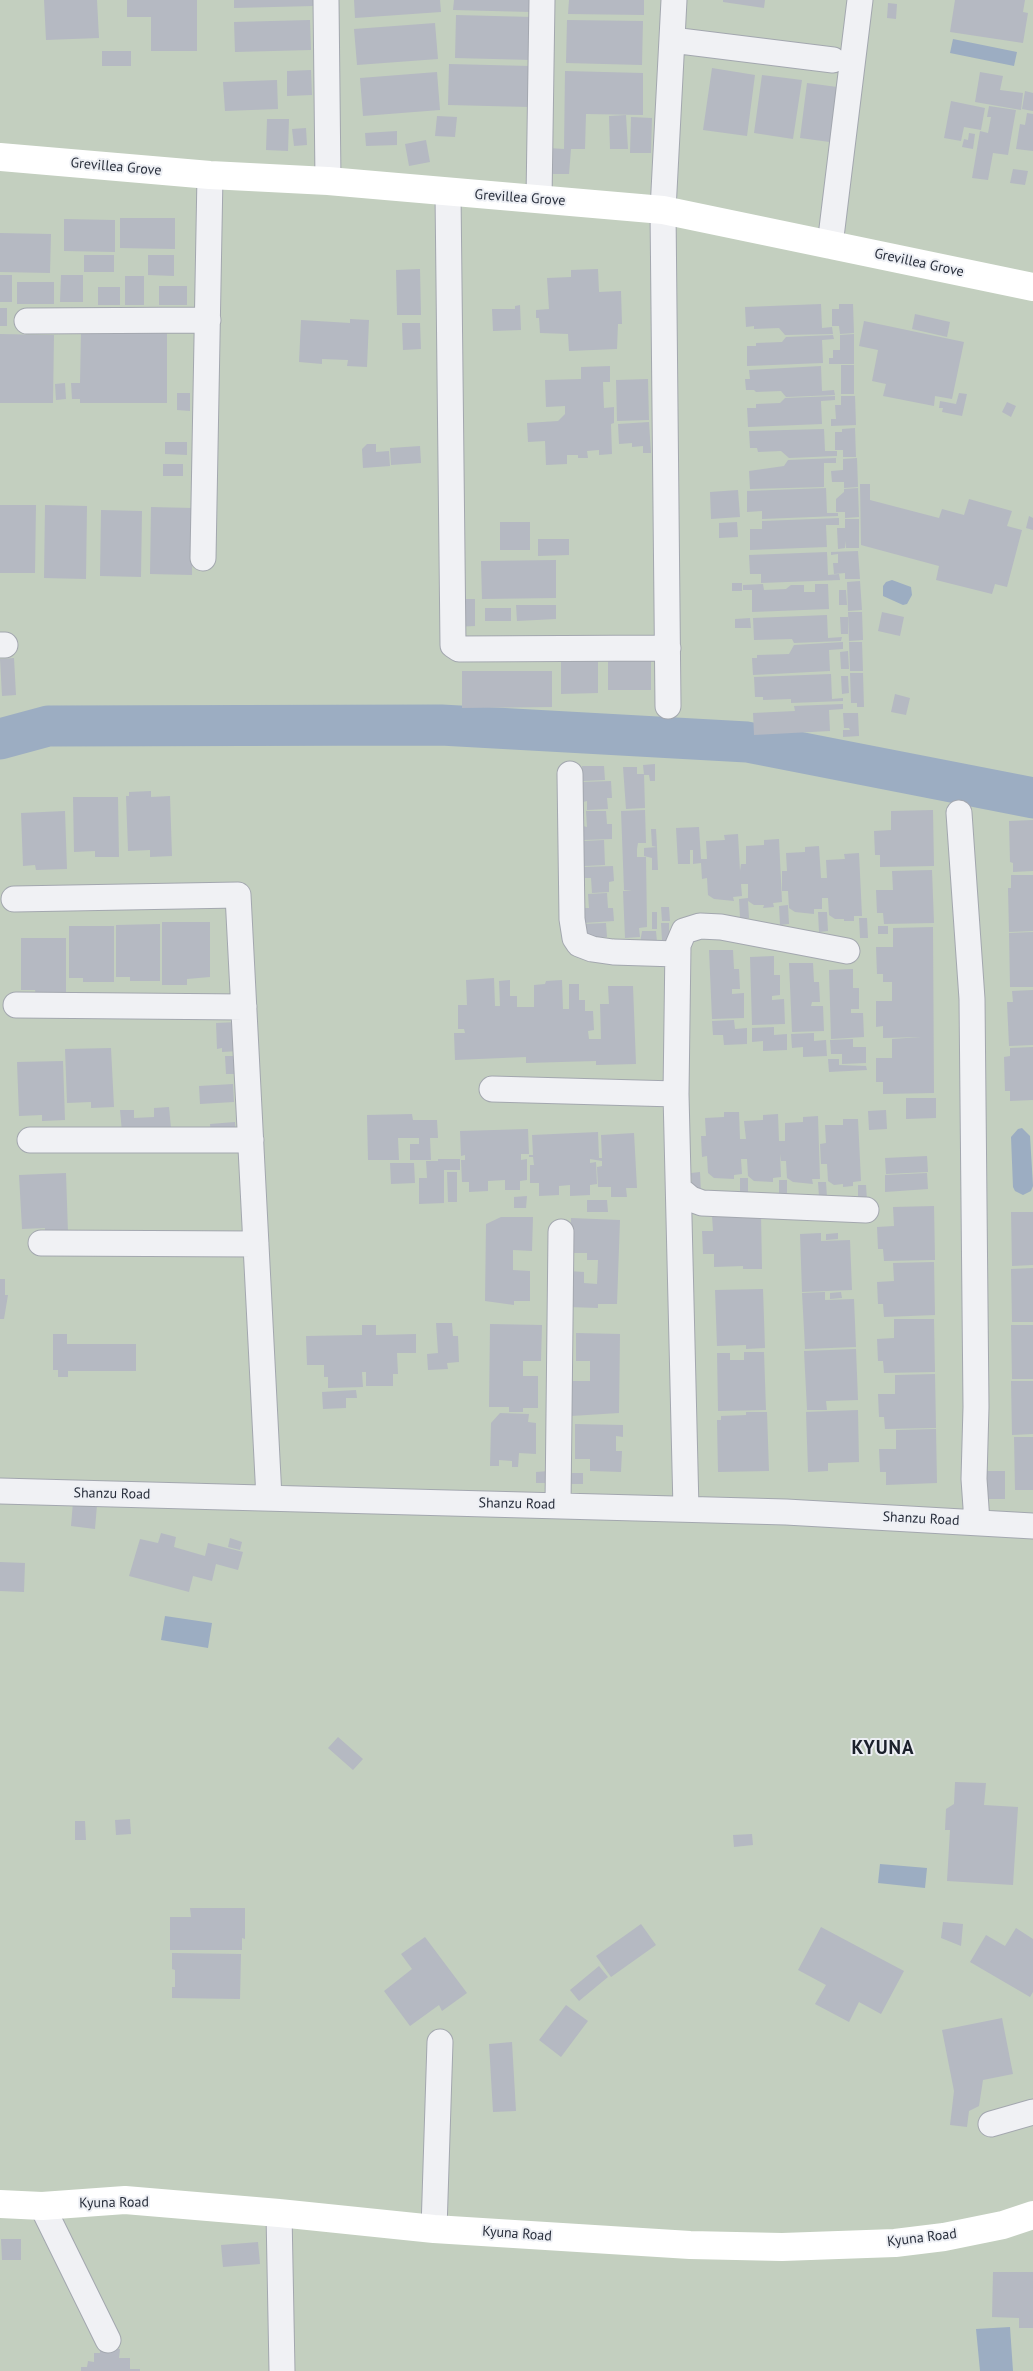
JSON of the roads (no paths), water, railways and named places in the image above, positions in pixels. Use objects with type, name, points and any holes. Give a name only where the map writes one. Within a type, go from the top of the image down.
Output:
[{"type":"street","points":[[326,0],[328,181]]},
{"type":"street","points":[[540,200],[542,0]]},
{"type":"street","points":[[668,706],[663,210],[674,0]]},
{"type":"street","points":[[830,245],[860,0]]},
{"type":"street","points":[[672,40],[833,60]]},
{"type":"street","name":"Grevillea Grove","points":[[0,157],[210,175],[328,181],[448,193],[663,210],[1033,287]]},
{"type":"street","points":[[203,558],[210,175]]},
{"type":"street","points":[[448,193],[453,645],[459,649],[668,648]]},
{"type":"street","points":[[28,321],[208,320]]},
{"type":"street","points":[[570,774],[572,906],[575,938],[579,944],[592,949],[677,954]]},
{"type":"street","points":[[959,813],[972,999],[976,1407],[974,1479],[976,1522]]},
{"type":"street","points":[[14,899],[238,895],[269,1498]]},
{"type":"street","points":[[686,1509],[676,1094],[677,954],[684,931],[700,926],[721,927],[847,951]]},
{"type":"street","points":[[16,1005],[244,1007]]},
{"type":"street","points":[[492,1089],[676,1094]]},
{"type":"street","points":[[30,1140],[251,1140]]},
{"type":"street","points":[[679,1189],[691,1199],[702,1203],[866,1210]]},
{"type":"street","points":[[558,1505],[561,1232]]},
{"type":"street","points":[[41,1243],[256,1244]]},
{"type":"street","name":"Shanzu Road","points":[[0,1492],[686,1509],[1033,1526]]},
{"type":"street","points":[[434,2229],[440,2042]]},
{"type":"street","points":[[991,2124],[1033,2112]]},
{"type":"street","name":"Kyuna Road","points":[[0,2204],[42,2206],[125,2200],[434,2229],[690,2245],[782,2247],[895,2243],[944,2237],[1003,2225],[1033,2215]]},
{"type":"street","points":[[42,2206],[108,2340]]},
{"type":"street","points":[[279,2213],[282,2371]]},
{"type":"water","points":[[953,39],[1017,52],[1014,66],[950,53]]},
{"type":"water","points":[[892,580],[911,587],[912,595],[907,604],[903,605],[883,596],[883,586],[886,582]]},
{"type":"water","points":[[1022,1128],[1030,1136],[1033,1186],[1031,1191],[1023,1195],[1015,1191],[1013,1187],[1011,1137],[1018,1129]]},
{"type":"water","points":[[165,1616],[212,1623],[208,1648],[161,1640]]},
{"type":"water","points":[[880,1864],[927,1868],[925,1888],[878,1883]]},
{"type":"water","points":[[1010,2327],[1013,2371],[980,2371],[976,2329]]},
{"type":"waterway","points":[[0,739],[48,726],[441,725],[747,742],[1033,798]]},
{"type":"district","name":"KYUNA","points":[[883,1749]]}]
